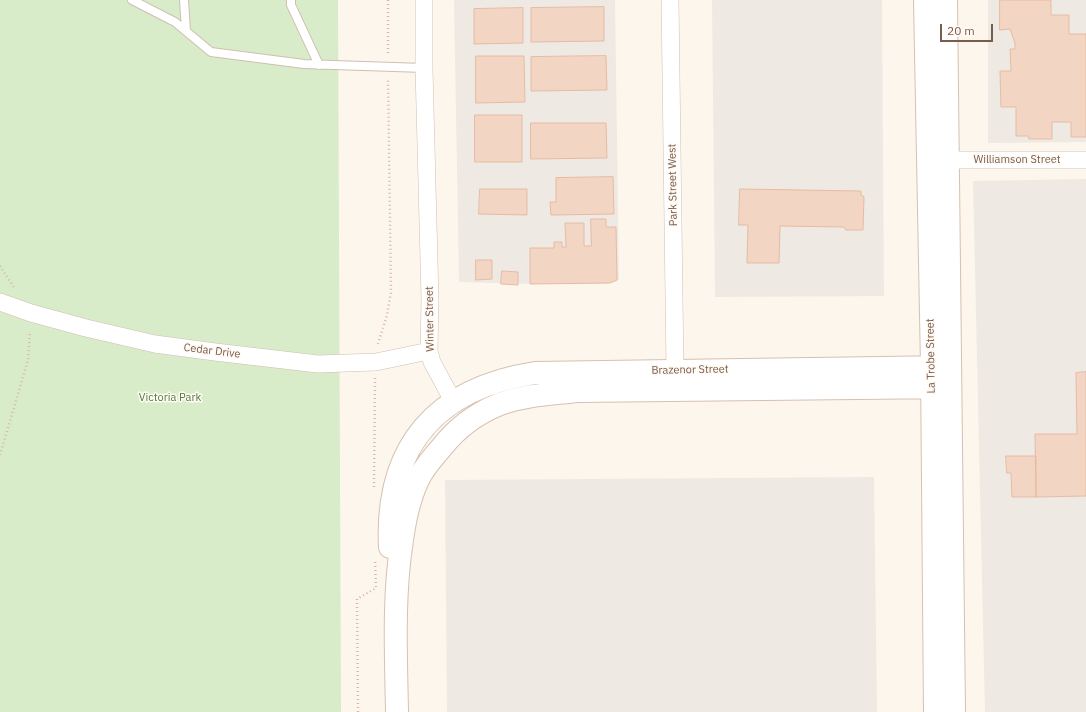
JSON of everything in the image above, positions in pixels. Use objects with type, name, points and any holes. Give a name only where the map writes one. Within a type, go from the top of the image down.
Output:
[{"type":"main road","name":"La Trobe Street","points":[[926,0],[938,160],[941,377],[954,712]]},
{"type":"main road","name":"La Trobe Street","points":[[938,160],[946,0]]},
{"type":"main road","name":"Brazenor Street","points":[[453,401],[491,383],[503,379],[535,373],[676,380],[941,377]]},
{"type":"main road","name":"La Trobe Street","points":[[935,712],[941,377]]},
{"type":"main road","name":"Brazenor Street","points":[[469,421],[499,405],[522,398],[676,380]]},
{"type":"main road","points":[[396,637],[390,534],[390,509],[394,488],[401,467],[410,448],[438,413],[453,401],[469,421],[446,442],[420,476],[411,497],[405,521],[396,594],[397,712]]},
{"type":"street","name":"Winter Street","points":[[424,0],[424,68],[430,300],[429,351],[432,362],[453,401]]},
{"type":"street","name":"Park Street West","points":[[670,0],[676,380]]},
{"type":"street","name":"Williamson Street","points":[[938,160],[1086,160]]},
{"type":"street","name":"Cedar Drive","points":[[0,302],[31,313],[86,328],[155,344],[318,364],[376,362],[429,351]]},
{"type":"lane","points":[[132,0],[175,22],[211,52],[304,64],[424,68]]},
{"type":"lane","points":[[184,0],[186,31]]},
{"type":"lane","points":[[291,0],[291,5],[319,65]]},
{"type":"path","points":[[374,493],[376,349],[387,315],[391,292],[388,0]]},
{"type":"path","points":[[0,266],[9,278]]},
{"type":"path","points":[[0,455],[28,360],[30,336]]},
{"type":"path","points":[[358,712],[357,599],[376,588],[375,556]]},
{"type":"shaded area","points":[[454,0],[615,0],[619,280],[610,283],[530,284],[459,282]]},
{"type":"shaded area","points":[[712,0],[882,0],[884,296],[715,297]]},
{"type":"shaded area","points":[[988,0],[1086,0],[1086,142],[988,143]]},
{"type":"shaded area","points":[[1086,179],[1086,712],[985,712],[973,181]]},
{"type":"shaded area","points":[[874,477],[877,712],[447,712],[445,480]]},
{"type":"green space","name":"Victoria Park","points":[[0,0],[338,0],[341,712],[0,712]]},
{"type":"building","points":[[1000,0],[1051,0],[1051,15],[1069,15],[1069,34],[1086,34],[1086,137],[1071,137],[1071,122],[1052,122],[1052,139],[1029,139],[1028,136],[1016,136],[1016,107],[1001,107],[1000,71],[1011,71],[1010,49],[1015,49],[1015,43],[1010,29],[1000,30]]},
{"type":"building","points":[[604,7],[604,41],[531,42],[531,8]]},
{"type":"building","points":[[523,8],[523,43],[474,44],[474,9]]},
{"type":"building","points":[[476,56],[524,56],[525,102],[476,103]]},
{"type":"building","points":[[606,56],[607,90],[531,91],[531,57]]},
{"type":"building","points":[[475,115],[522,115],[522,162],[475,162]]},
{"type":"building","points":[[531,123],[606,123],[607,158],[531,159]]},
{"type":"building","points":[[613,177],[614,214],[551,215],[550,202],[556,202],[556,178]]},
{"type":"building","points":[[480,189],[527,189],[527,215],[479,214]]},
{"type":"building","points":[[740,189],[861,191],[861,195],[864,197],[863,230],[846,230],[844,227],[780,226],[779,263],[747,263],[748,225],[739,225]]},
{"type":"building","points":[[591,219],[606,219],[606,227],[616,227],[617,280],[610,283],[530,284],[530,248],[554,248],[554,242],[562,242],[562,247],[566,247],[565,223],[584,223],[584,246],[591,246]]},
{"type":"building","points":[[476,260],[492,260],[492,279],[476,280]]},
{"type":"building","points":[[502,271],[518,272],[518,285],[501,284]]},
{"type":"building","points":[[1086,372],[1086,496],[1036,497],[1035,434],[1077,434],[1076,373]]},
{"type":"building","points":[[1006,456],[1036,456],[1036,497],[1012,497],[1011,473],[1007,473]]}]
